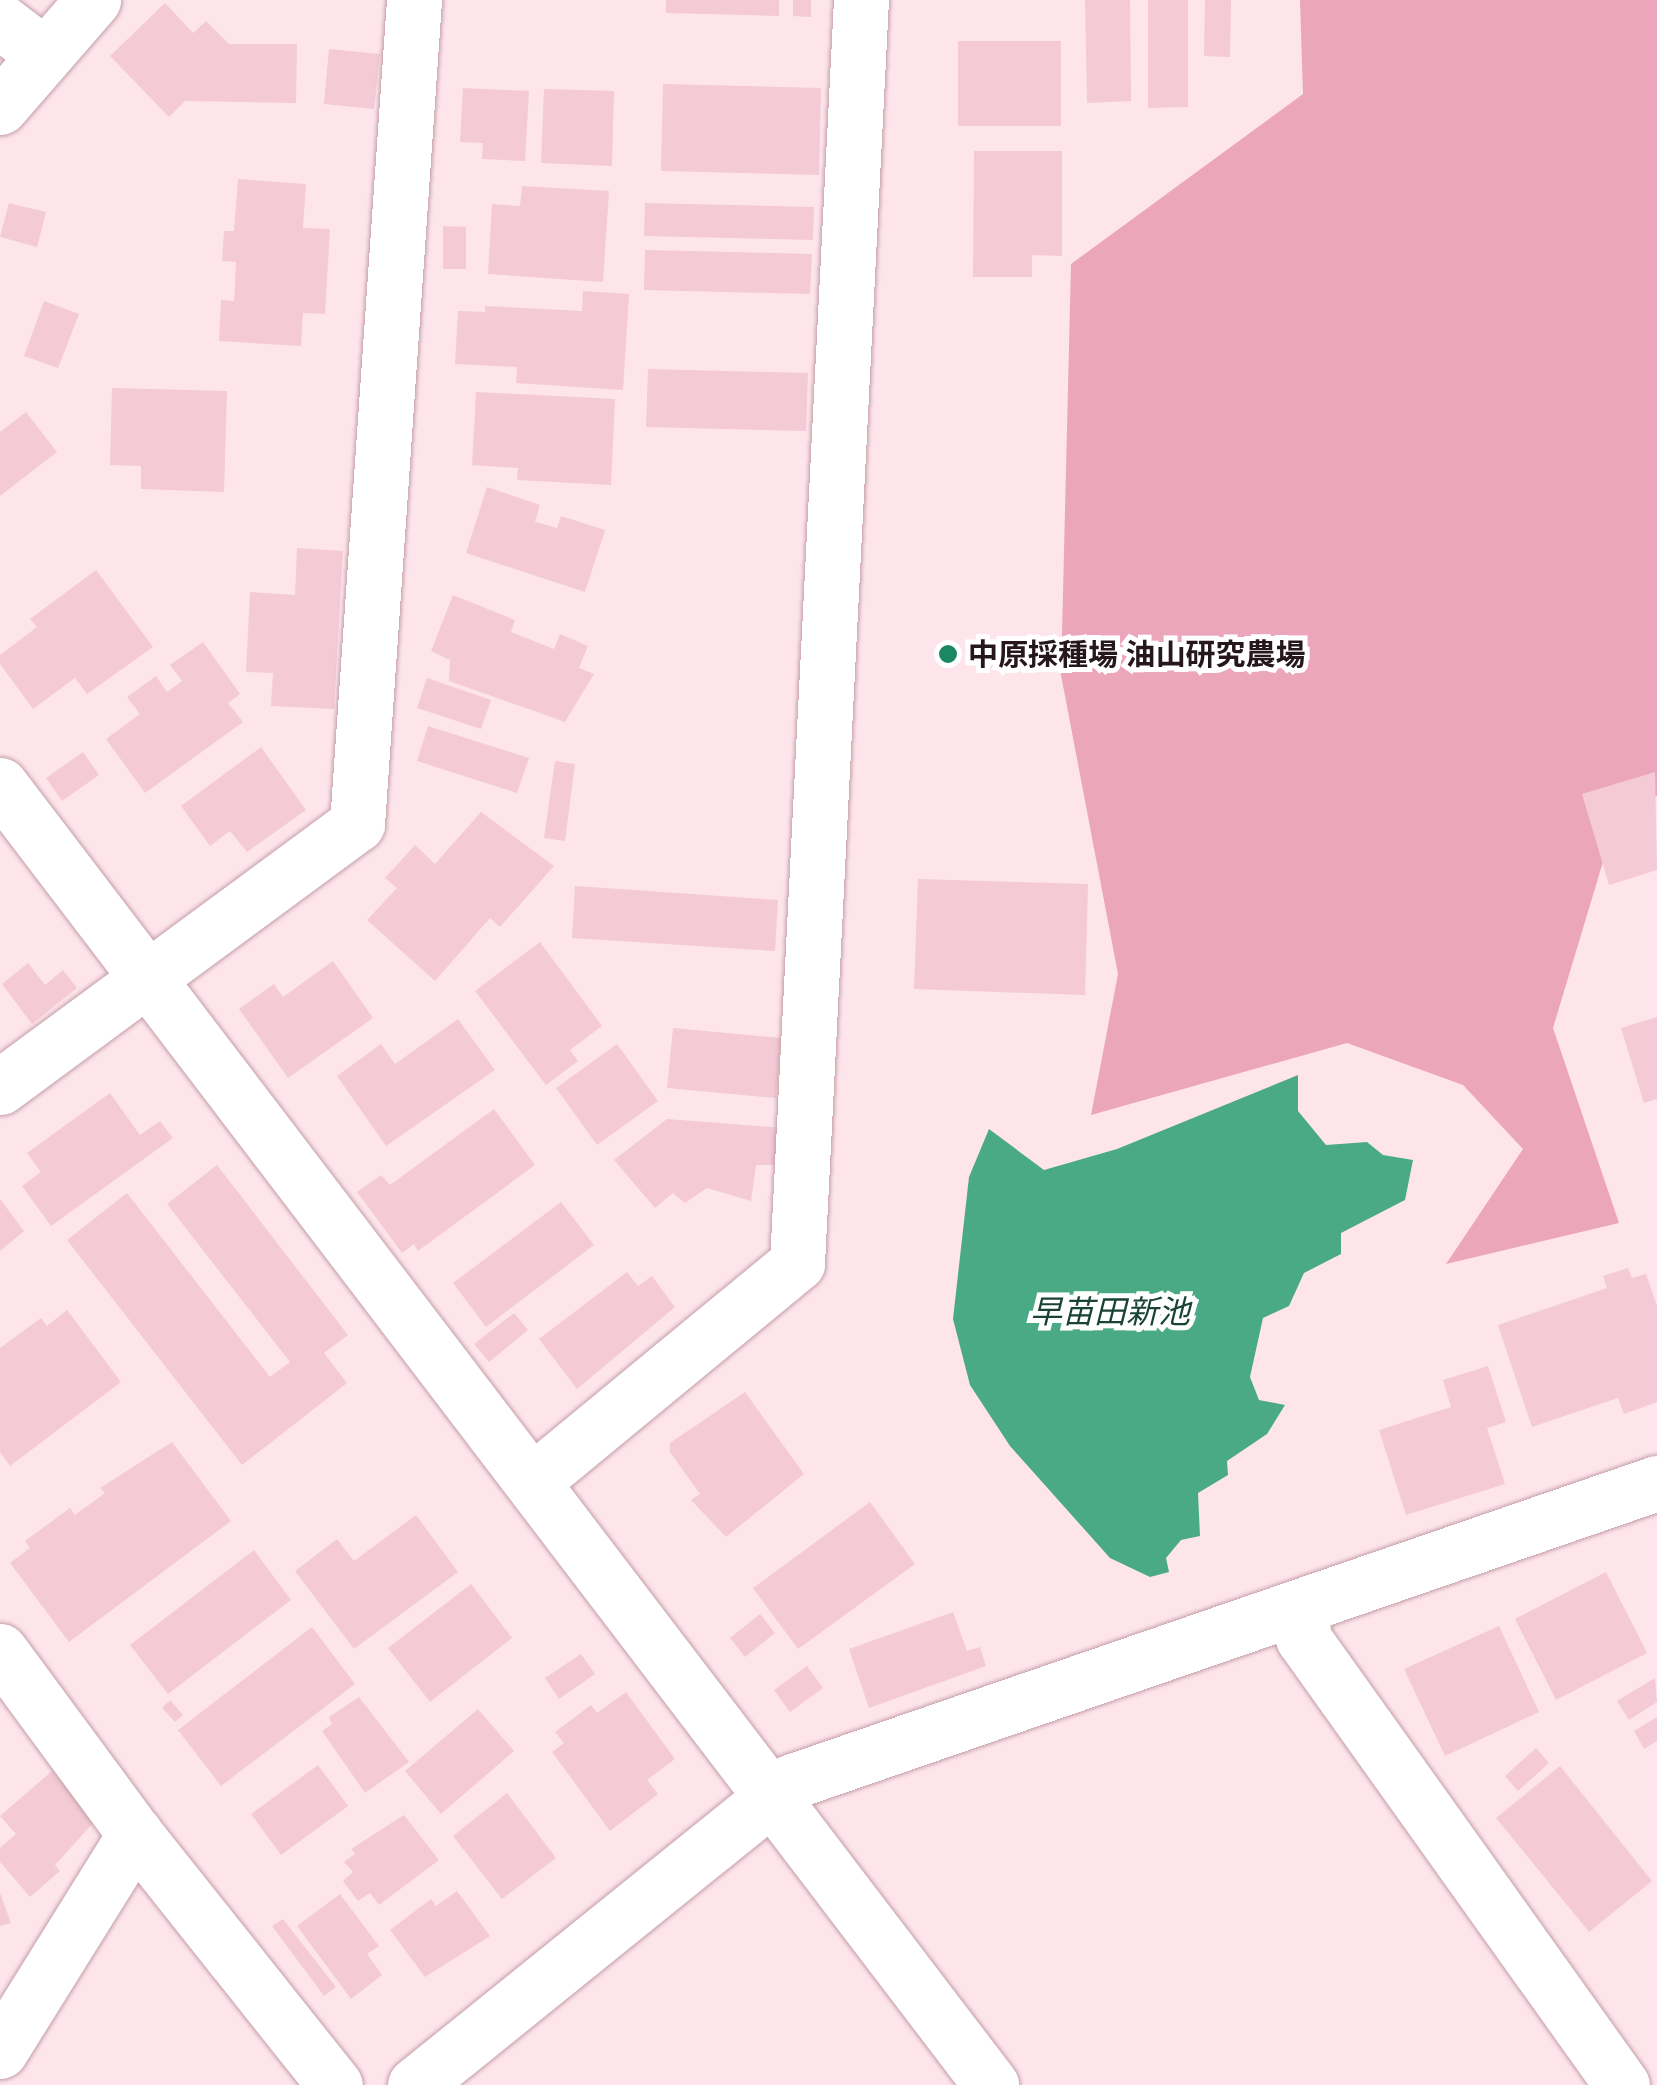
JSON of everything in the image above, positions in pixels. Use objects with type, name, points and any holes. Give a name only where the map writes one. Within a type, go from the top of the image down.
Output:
[{"type":"street","points":[[0,106],[92,0]]},
{"type":"street","points":[[0,1086],[356,824],[414,0]]},
{"type":"street","points":[[534,1480],[797,1263],[861,0]]},
{"type":"street","points":[[0,22],[45,56]]},
{"type":"street","points":[[0,785],[992,2085]]},
{"type":"street","points":[[414,2085],[790,1782],[1657,1482]]},
{"type":"street","points":[[1302,1608],[1303,1638],[1622,2085]]},
{"type":"street","points":[[2,1658],[135,1834],[335,2085]]},
{"type":"street","points":[[0,2051],[135,1834]]},
{"type":"shaded area","points":[[1300,0],[1657,0],[1657,796],[1621,802],[1553,1028],[1619,1223],[1446,1264],[1523,1149],[1463,1085],[1347,1043],[1091,1115],[1118,974],[1061,675],[1071,264],[1303,94]]},
{"type":"water","name":"早苗田新池","points":[[1298,1075],[1298,1111],[1326,1145],[1367,1142],[1383,1155],[1413,1160],[1405,1200],[1341,1233],[1341,1254],[1304,1273],[1289,1306],[1263,1318],[1250,1377],[1259,1400],[1285,1405],[1267,1434],[1227,1461],[1228,1475],[1198,1493],[1200,1536],[1181,1540],[1166,1558],[1169,1572],[1150,1577],[1110,1558],[1010,1446],[970,1385],[953,1319],[969,1177],[989,1129],[1044,1170],[1117,1149]]},
{"type":"building","points":[[666,0],[779,0],[779,16],[666,13]]},
{"type":"building","points":[[793,0],[811,0],[811,17],[793,16]]},
{"type":"building","points":[[1085,0],[1130,0],[1131,101],[1087,103]]},
{"type":"building","points":[[1148,0],[1188,0],[1188,107],[1148,108]]},
{"type":"building","points":[[1205,0],[1231,0],[1230,57],[1204,56]]},
{"type":"building","points":[[165,3],[193,33],[206,21],[229,44],[297,44],[296,103],[185,101],[169,117],[110,56]]},
{"type":"building","points":[[958,41],[1061,41],[1061,126],[958,126]]},
{"type":"building","points":[[329,49],[380,54],[374,109],[324,104]]},
{"type":"building","points":[[663,84],[821,88],[819,175],[661,171]]},
{"type":"building","points":[[463,88],[529,91],[525,161],[482,159],[483,143],[460,142]]},
{"type":"building","points":[[544,89],[614,91],[612,166],[541,163]]},
{"type":"building","points":[[974,151],[1062,151],[1062,256],[1032,255],[1032,277],[973,277]]},
{"type":"building","points":[[238,179],[306,184],[303,228],[330,229],[325,314],[303,313],[301,346],[219,341],[221,300],[234,301],[236,262],[222,261],[224,231],[234,231]]},
{"type":"building","points":[[522,186],[609,191],[603,282],[488,274],[492,204],[520,206]]},
{"type":"building","points":[[9,203],[46,212],[37,247],[0,237]]},
{"type":"building","points":[[645,203],[814,207],[813,240],[644,236]]},
{"type":"building","points":[[443,226],[466,227],[466,269],[443,269]]},
{"type":"building","points":[[645,250],[812,254],[810,294],[644,290]]},
{"type":"building","points":[[583,291],[629,294],[623,390],[516,383],[517,367],[455,364],[458,311],[485,312],[485,306],[582,311]]},
{"type":"building","points":[[44,301],[79,314],[58,368],[24,356]]},
{"type":"building","points":[[648,369],[808,373],[806,431],[646,427]]},
{"type":"building","points":[[112,388],[227,391],[224,492],[141,489],[141,466],[110,465]]},
{"type":"building","points":[[476,392],[615,399],[611,485],[517,480],[518,468],[472,465]]},
{"type":"building","points":[[26,412],[57,452],[0,496],[0,432]]},
{"type":"building","points":[[487,487],[540,505],[535,522],[557,528],[561,516],[605,530],[585,592],[466,553]]},
{"type":"building","points":[[297,548],[343,551],[334,709],[271,706],[273,673],[246,672],[250,592],[295,595]]},
{"type":"building","points":[[96,570],[153,647],[87,694],[75,678],[33,709],[0,664],[0,655],[37,627],[30,619]]},
{"type":"building","points":[[453,595],[515,620],[511,632],[554,649],[560,634],[588,646],[579,668],[594,674],[565,722],[449,681],[450,660],[431,651]]},
{"type":"building","points":[[203,642],[240,694],[228,703],[243,722],[145,793],[106,739],[140,714],[127,697],[156,676],[167,692],[182,681],[170,665]]},
{"type":"building","points":[[427,678],[491,700],[481,729],[417,708]]},
{"type":"building","points":[[428,726],[529,758],[517,793],[417,761]]},
{"type":"building","points":[[261,747],[306,810],[247,852],[230,831],[210,846],[181,806]]},
{"type":"building","points":[[83,752],[99,775],[62,801],[46,778]]},
{"type":"building","points":[[555,761],[575,764],[565,841],[544,838]]},
{"type":"building","points":[[1655,772],[1657,870],[1609,885],[1582,794]]},
{"type":"building","points":[[481,812],[554,866],[500,927],[490,918],[435,981],[367,920],[397,888],[385,878],[415,845],[435,864]]},
{"type":"building","points":[[918,879],[1088,884],[1085,995],[914,989]]},
{"type":"building","points":[[575,886],[778,900],[775,951],[572,938]]},
{"type":"building","points":[[540,942],[602,1026],[570,1050],[578,1061],[546,1085],[475,991]]},
{"type":"building","points":[[333,961],[373,1018],[288,1078],[239,1009],[274,984],[283,997]]},
{"type":"building","points":[[28,963],[45,985],[63,970],[77,988],[32,1024],[2,984]]},
{"type":"building","points":[[1657,1017],[1657,1099],[1644,1103],[1621,1028]]},
{"type":"building","points":[[458,1019],[495,1070],[386,1146],[337,1076],[381,1044],[395,1064]]},
{"type":"building","points":[[673,1028],[781,1038],[776,1098],[667,1088]]},
{"type":"building","points":[[617,1044],[658,1101],[597,1145],[556,1088]]},
{"type":"building","points":[[110,1093],[140,1135],[160,1121],[173,1138],[51,1226],[22,1186],[41,1172],[27,1153]]},
{"type":"building","points":[[494,1109],[535,1165],[418,1251],[414,1244],[402,1253],[357,1192],[381,1175],[390,1185]]},
{"type":"building","points":[[667,1119],[784,1128],[780,1165],[756,1165],[751,1201],[707,1188],[685,1203],[673,1193],[655,1208],[614,1160]]},
{"type":"building","points":[[217,1165],[348,1335],[324,1353],[347,1383],[242,1465],[67,1240],[127,1193],[270,1377],[290,1362],[167,1204]]},
{"type":"building","points":[[0,1199],[24,1231],[0,1251]]},
{"type":"building","points":[[561,1202],[594,1245],[486,1327],[453,1283]]},
{"type":"building","points":[[1628,1268],[1632,1278],[1646,1274],[1657,1306],[1657,1402],[1624,1414],[1618,1398],[1532,1427],[1498,1325],[1607,1288],[1603,1276]]},
{"type":"building","points":[[627,1272],[638,1286],[652,1276],[675,1307],[577,1389],[539,1339]]},
{"type":"building","points":[[67,1310],[121,1382],[10,1466],[0,1452],[0,1348],[41,1318],[47,1326]]},
{"type":"building","points":[[514,1313],[528,1330],[489,1362],[474,1344]]},
{"type":"building","points":[[1488,1366],[1506,1422],[1487,1428],[1505,1484],[1406,1515],[1379,1430],[1451,1407],[1443,1380]]},
{"type":"building","points":[[745,1392],[804,1474],[726,1537],[691,1500],[700,1494],[670,1452],[670,1443]]},
{"type":"building","points":[[172,1442],[231,1521],[69,1642],[10,1563],[30,1548],[25,1541],[70,1508],[75,1515],[105,1493],[100,1488]]},
{"type":"building","points":[[870,1502],[915,1564],[798,1649],[753,1588]]},
{"type":"building","points":[[416,1515],[458,1572],[354,1649],[295,1571],[337,1539],[354,1561]]},
{"type":"building","points":[[254,1550],[291,1600],[168,1694],[130,1645]]},
{"type":"building","points":[[1606,1572],[1647,1653],[1556,1700],[1515,1619]]},
{"type":"building","points":[[471,1584],[512,1638],[430,1702],[388,1648]]},
{"type":"building","points":[[953,1612],[967,1651],[980,1647],[986,1666],[869,1708],[849,1649]]},
{"type":"building","points":[[760,1614],[775,1633],[745,1657],[730,1638]]},
{"type":"building","points":[[1499,1626],[1539,1712],[1445,1756],[1404,1669]]},
{"type":"building","points":[[312,1627],[355,1684],[221,1786],[178,1730]]},
{"type":"building","points":[[581,1654],[595,1674],[559,1699],[545,1678]]},
{"type":"building","points":[[807,1666],[823,1688],[790,1712],[774,1690]]},
{"type":"building","points":[[1655,1678],[1657,1702],[1629,1720],[1617,1701]]},
{"type":"building","points":[[626,1692],[675,1759],[647,1780],[658,1794],[610,1831],[552,1752],[564,1743],[555,1732],[591,1705],[597,1713]]},
{"type":"building","points":[[359,1697],[409,1762],[365,1793],[322,1731],[332,1724],[329,1717]]},
{"type":"building","points":[[170,1700],[183,1715],[175,1722],[162,1708]]},
{"type":"building","points":[[478,1709],[514,1751],[441,1814],[405,1771]]},
{"type":"building","points":[[1657,1717],[1657,1741],[1644,1749],[1634,1731]]},
{"type":"building","points":[[1536,1748],[1549,1763],[1518,1791],[1505,1776]]},
{"type":"building","points":[[318,1765],[348,1806],[281,1855],[251,1814]]},
{"type":"building","points":[[1560,1766],[1652,1881],[1589,1932],[1496,1818]]},
{"type":"building","points":[[52,1771],[95,1821],[55,1865],[60,1871],[30,1897],[0,1862],[0,1848],[16,1834],[0,1816]]},
{"type":"building","points":[[507,1793],[556,1858],[502,1899],[453,1836]]},
{"type":"building","points":[[404,1815],[439,1860],[379,1905],[370,1893],[358,1901],[343,1881],[353,1872],[344,1862],[355,1854],[351,1849]]},
{"type":"building","points":[[457,1891],[490,1936],[425,1977],[390,1930],[431,1899],[436,1906]]},
{"type":"building","points":[[0,1893],[11,1923],[0,1926]]},
{"type":"building","points":[[340,1894],[379,1946],[367,1954],[382,1975],[351,1999],[297,1926]]},
{"type":"building","points":[[283,1919],[336,1987],[324,1996],[272,1926]]},
{"type":"place","name":"中原採種場 油山研究農場","points":[[948,654]]}]
